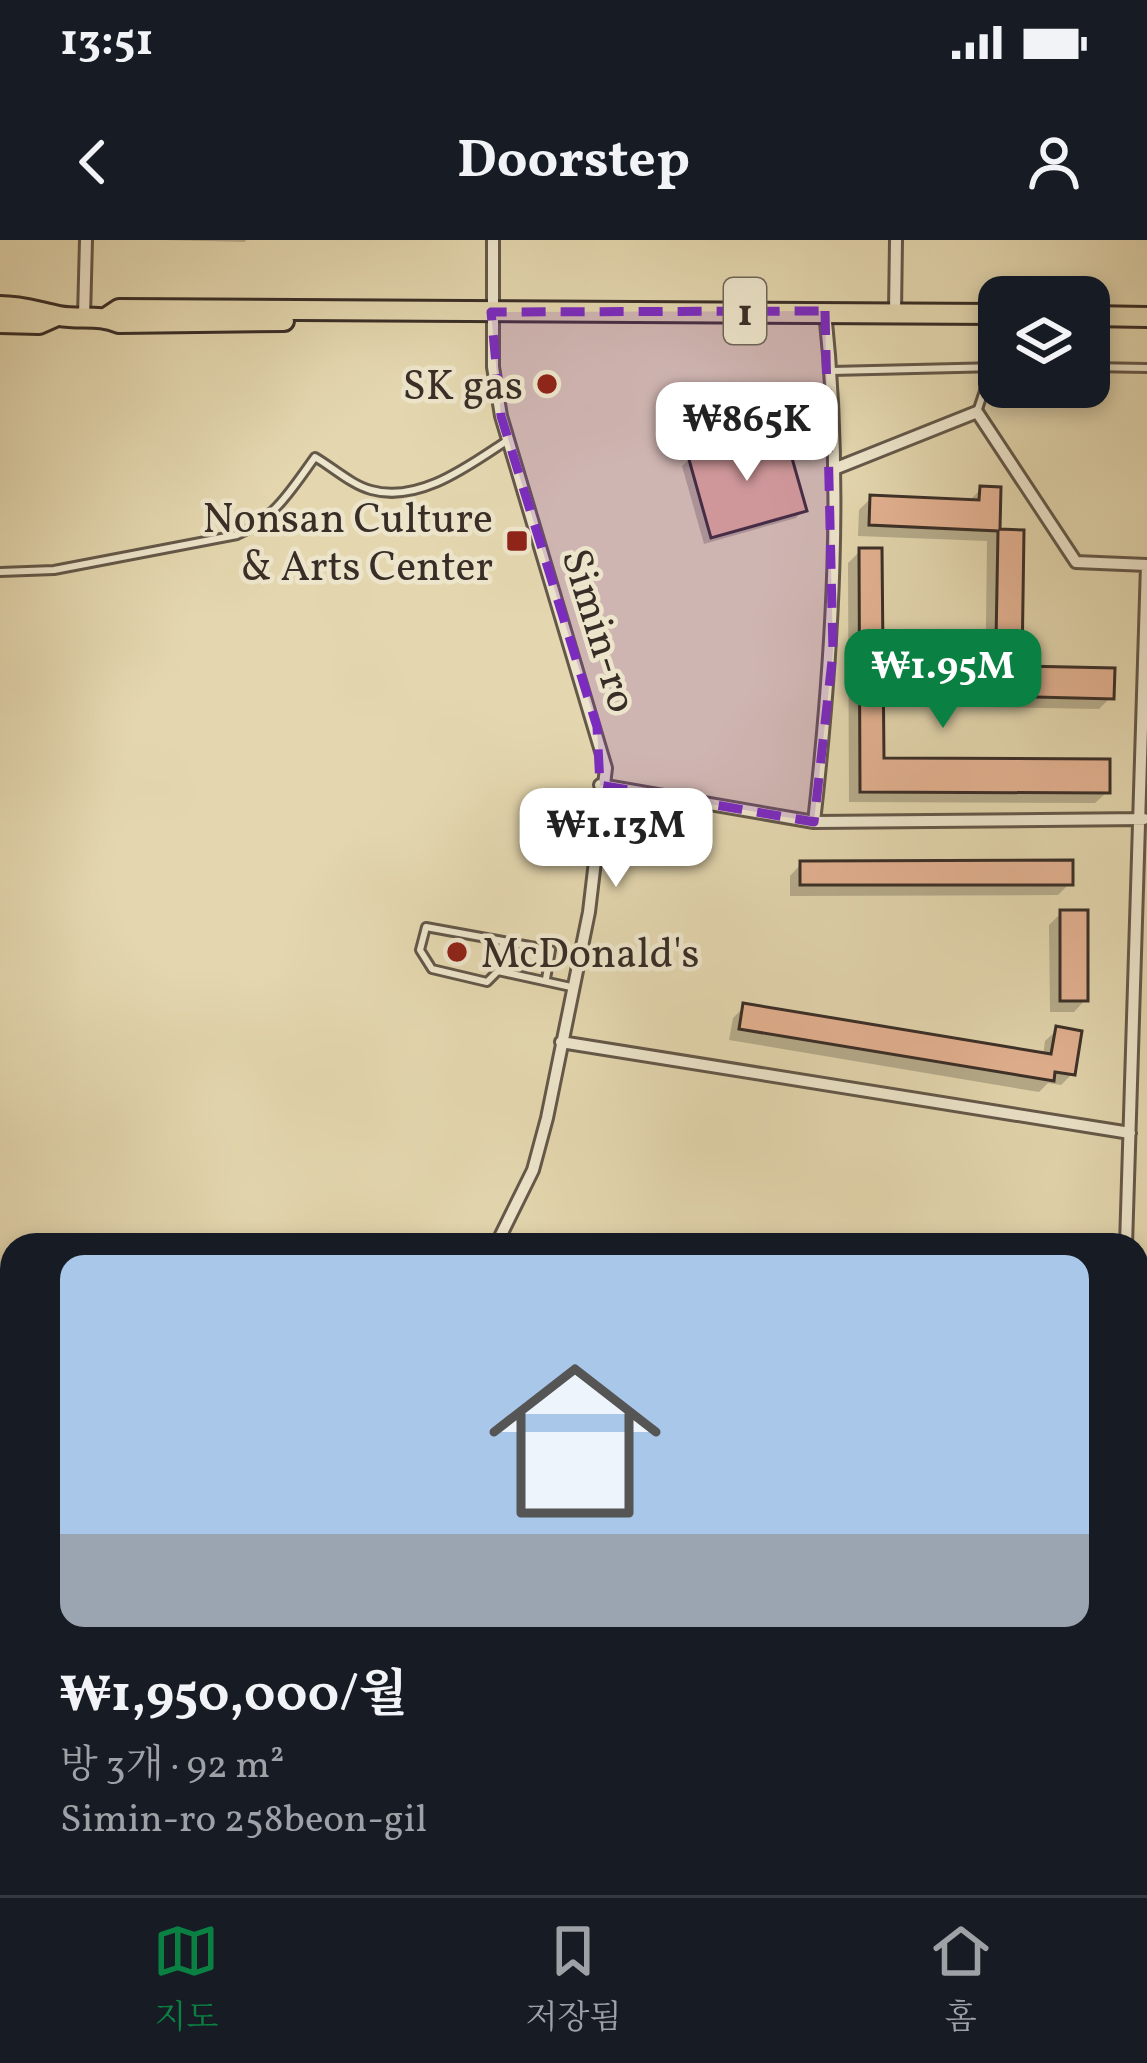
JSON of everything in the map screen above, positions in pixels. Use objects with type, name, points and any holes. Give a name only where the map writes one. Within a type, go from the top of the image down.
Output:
[{"type":"main road","name":"1","points":[[0,306],[38,307],[56,316],[84,317],[107,317],[119,309],[978,314]]},
{"type":"main road","name":"1","points":[[0,323],[39,324],[56,316]]},
{"type":"main road","points":[[1110,316],[1147,317]]},
{"type":"street","points":[[84,317],[86,240]]},
{"type":"street","name":"Simin-ro","points":[[493,240],[493,367],[508,440],[606,768],[600,784],[599,846],[533,1170],[502,1233]]},
{"type":"street","points":[[896,240],[896,312]]},
{"type":"street","points":[[814,822],[833,652],[834,469],[825,311]]},
{"type":"street","points":[[834,469],[977,412],[1076,562],[1147,565],[1143,819],[1126,1233]]},
{"type":"street","points":[[600,784],[814,822],[1143,819]]},
{"type":"street","points":[[561,1042],[1130,1133]]},
{"type":"lane","points":[[831,371],[978,367]]},
{"type":"lane","points":[[1110,367],[1147,368]]},
{"type":"lane","points":[[977,412],[979,408]]},
{"type":"lane","points":[[0,572],[54,570],[237,535],[258,526],[284,502],[315,457],[372,491],[412,489],[446,480],[508,440]]},
{"type":"lane","points":[[503,941],[498,971],[487,982],[432,969],[420,950],[426,927],[503,941],[551,950],[546,980]]},
{"type":"lane","points":[[498,971],[571,987]]},
{"type":"highlighted area","points":[[825,311],[833,652],[814,822],[600,785],[597,727],[501,416],[491,312]]},
{"type":"building","points":[[784,430],[807,511],[711,538],[688,456]]},
{"type":"building","points":[[980,486],[1001,487],[1000,529],[1024,530],[1022,666],[1115,668],[1114,699],[995,696],[998,531],[869,525],[870,495],[979,500]]},
{"type":"building","points":[[859,548],[882,548],[884,758],[1110,759],[1110,793],[860,792]]},
{"type":"building","points":[[1073,860],[1073,885],[800,885],[800,861]]},
{"type":"building","points":[[1060,910],[1088,910],[1088,1001],[1060,1001]]},
{"type":"building","points":[[743,1003],[1051,1054],[1056,1026],[1082,1031],[1075,1075],[1055,1072],[1054,1081],[739,1029]]},
{"type":"place","name":"SK gas","points":[[547,384]]},
{"type":"place","name":"Nonsan Culture & Arts Center","points":[[517,541]]},
{"type":"place","name":"McDonald's","points":[[457,952]]}]
